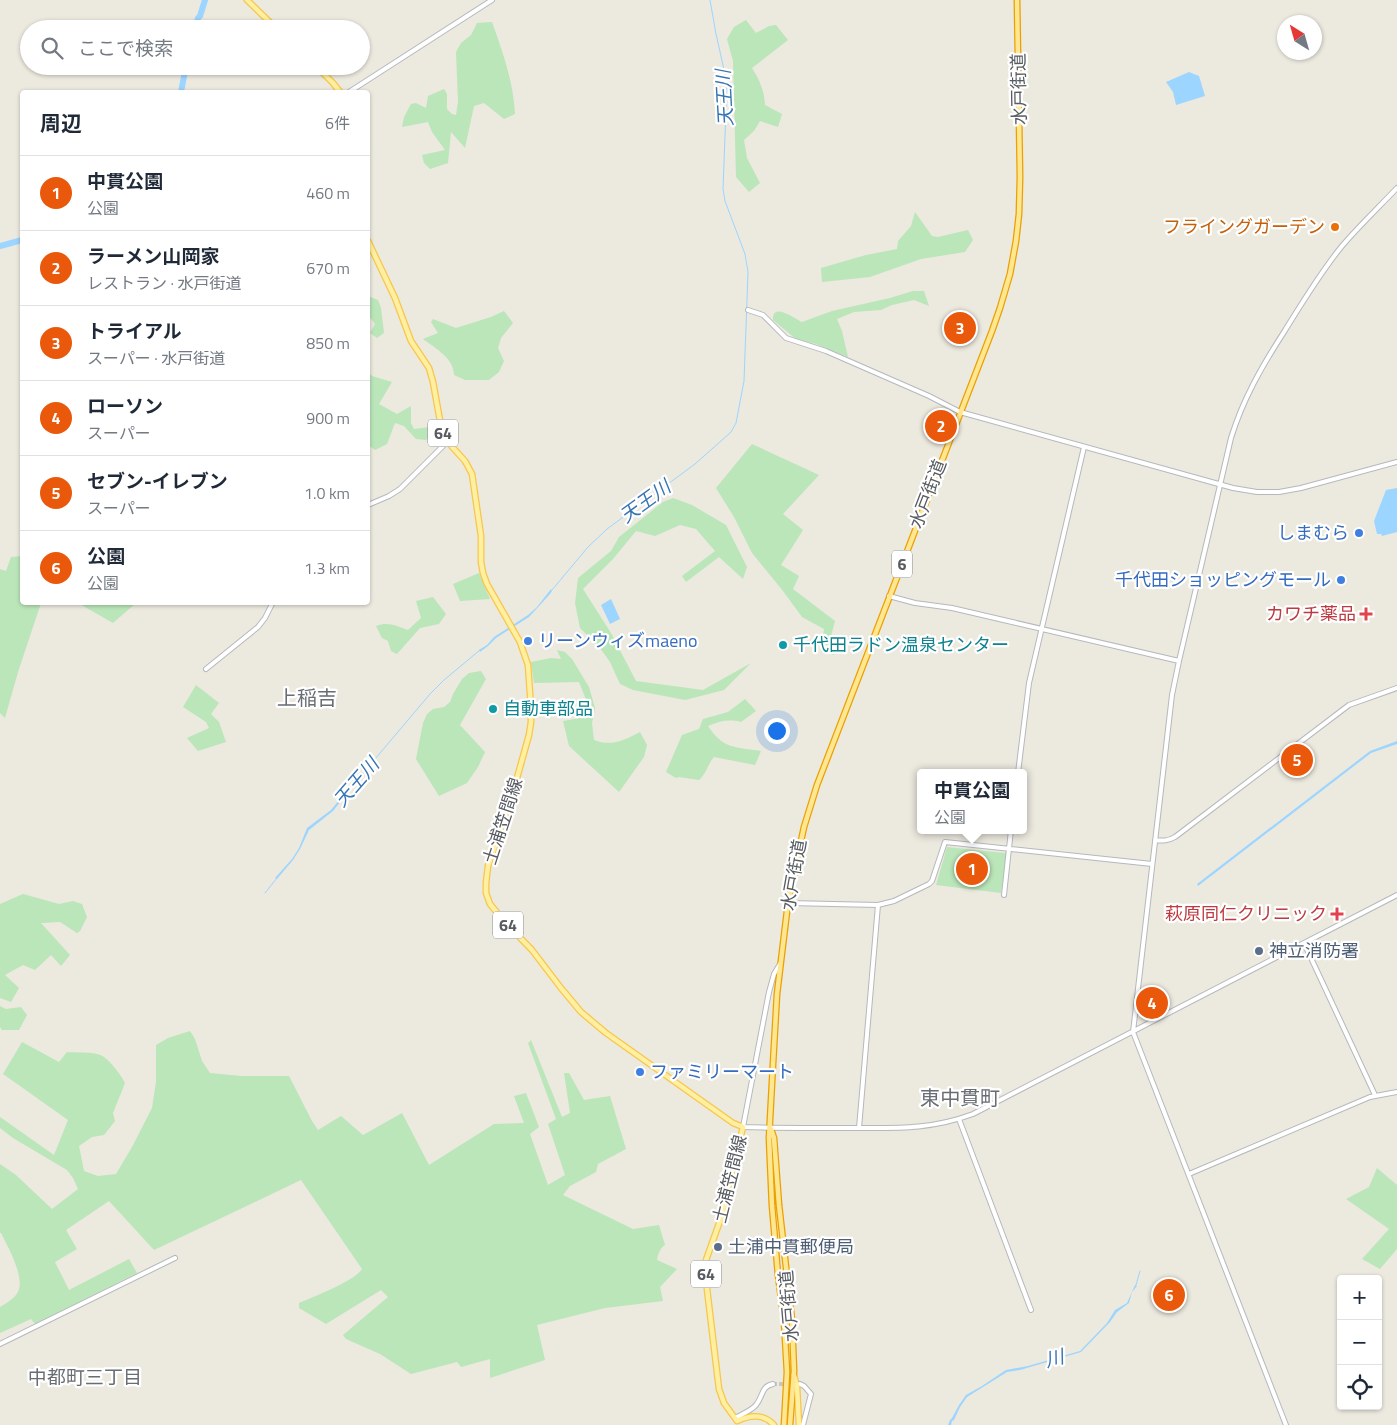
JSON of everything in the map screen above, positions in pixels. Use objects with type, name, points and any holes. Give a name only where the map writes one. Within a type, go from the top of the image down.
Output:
[{"type":"highway","name":"水戸街道","points":[[784,1425],[787,1372],[784,1321],[772,1206],[770,1128],[774,1033],[788,903],[802,835],[811,803],[1000,308],[1010,274],[1017,233],[1020,177],[1017,0]]},
{"type":"highway","name":"水戸街道","points":[[770,1128],[774,1138],[779,1205],[792,1320],[794,1371],[790,1425]]},
{"type":"main road","points":[[247,0],[268,20]]},
{"type":"main road","points":[[325,75],[338,90]]},
{"type":"main road","name":"土浦笠間線","points":[[370,245],[395,298],[411,341],[429,368],[441,426],[447,442],[465,462],[472,474],[481,536],[483,573],[487,584],[523,647],[528,665],[531,722],[510,803],[488,866],[486,893],[490,904],[532,950],[571,1002],[585,1015],[733,1123],[743,1127],[725,1204],[705,1267],[719,1389],[724,1403],[737,1422]]},
{"type":"main road","points":[[794,1371],[801,1425]]},
{"type":"main road","points":[[737,1422],[750,1416],[756,1416],[766,1418],[774,1425]]},
{"type":"street","points":[[352,90],[492,0]]},
{"type":"street","points":[[1286,1425],[1133,1032],[1169,718],[1179,662],[1236,421],[1259,371],[1316,282],[1343,245],[1397,188]]},
{"type":"street","points":[[748,310],[763,315],[786,338],[826,351],[929,396],[960,412],[1220,485],[1246,491],[1278,492],[1301,488],[1397,462]]},
{"type":"street","points":[[370,503],[389,496],[400,488],[447,442]]},
{"type":"street","points":[[1018,769],[1029,683],[1084,446]]},
{"type":"street","points":[[889,596],[915,603],[952,608],[1042,628],[1179,662]]},
{"type":"street","points":[[206,670],[258,627],[272,605]]},
{"type":"street","points":[[1155,840],[1163,841],[1176,837],[1349,705],[1397,688]]},
{"type":"street","points":[[1004,895],[1011,834]]},
{"type":"street","points":[[788,903],[878,905],[894,902],[929,884],[934,878],[945,842],[1152,864]]},
{"type":"street","points":[[780,964],[776,970],[769,992],[743,1127],[917,1128],[945,1124],[973,1114],[1397,895]]},
{"type":"street","points":[[859,1128],[878,905]]},
{"type":"street","points":[[1304,943],[1375,1095]]},
{"type":"street","points":[[1189,1174],[1375,1095],[1397,1092]]},
{"type":"street","points":[[959,1119],[1031,1310]]},
{"type":"street","points":[[0,1344],[176,1258]]},
{"type":"street","points":[[737,1422],[757,1403],[764,1388],[773,1384]]},
{"type":"street","points":[[800,1384],[808,1389],[810,1394],[801,1425]]},
{"type":"green space","points":[[746,20],[756,33],[769,26],[776,25],[788,40],[752,68],[761,86],[765,105],[782,114],[778,127],[760,121],[754,131],[744,140],[747,158],[760,183],[749,192],[736,177],[733,61],[727,39],[734,27]]},
{"type":"green space","points":[[492,22],[510,78],[515,114],[504,119],[484,103],[474,106],[465,148],[451,132],[448,163],[430,169],[424,163],[422,155],[445,150],[432,132],[428,122],[402,127],[404,117],[411,104],[416,103],[426,108],[428,96],[444,89],[447,94],[447,109],[456,115],[458,102],[456,52],[461,43],[471,35],[477,23]]},
{"type":"green space","points":[[915,212],[932,236],[938,237],[968,230],[973,240],[965,252],[921,259],[870,277],[822,282],[821,268],[866,255],[897,249],[898,241],[911,226]]},
{"type":"green space","points":[[913,291],[924,291],[929,306],[914,300],[892,305],[881,310],[854,312],[837,319],[848,357],[816,344],[796,339],[773,320],[776,312],[780,311],[802,322],[832,311]]},
{"type":"green space","points":[[370,297],[378,300],[381,308],[384,333],[377,338],[370,333],[375,324],[370,318]]},
{"type":"green space","points":[[504,311],[513,323],[501,338],[498,348],[504,361],[499,372],[489,380],[465,380],[454,375],[451,363],[423,339],[438,333],[431,322],[433,319],[456,328]]},
{"type":"green space","points":[[370,374],[392,382],[379,404],[397,414],[411,406],[411,423],[414,429],[429,427],[436,432],[426,440],[416,439],[404,426],[395,423],[387,444],[375,450],[370,446]]},
{"type":"green space","points":[[752,444],[819,475],[783,514],[803,530],[781,565],[799,576],[793,589],[835,621],[831,636],[834,655],[821,652],[824,629],[802,617],[752,553],[734,517],[716,488]]},
{"type":"green space","points":[[673,498],[692,505],[726,525],[747,567],[743,579],[719,557],[686,582],[682,576],[715,551],[696,529],[680,525],[655,536],[636,531],[613,559],[583,589],[611,633],[636,681],[703,690],[751,663],[724,690],[685,700],[633,690],[620,684],[610,662],[600,648],[580,628],[575,603],[578,578],[611,551],[619,537],[663,502]]},
{"type":"green space","points":[[20,556],[20,605],[40,605],[5,718],[0,713],[0,569],[6,571],[11,557]]},
{"type":"green space","points":[[479,573],[490,599],[460,601],[453,584]]},
{"type":"green space","points":[[433,597],[446,614],[439,624],[420,628],[397,654],[391,651],[388,641],[382,638],[376,626],[388,624],[408,630],[421,618],[416,601]]},
{"type":"green space","points":[[82,605],[134,605],[113,623]]},
{"type":"green space","points":[[557,650],[565,652],[572,659],[589,687],[595,708],[592,723],[594,740],[612,743],[640,732],[647,745],[644,757],[619,792],[569,746],[563,721],[586,717],[589,707],[579,682],[534,683],[531,662],[551,658],[561,659]]},
{"type":"green space","points":[[481,671],[486,679],[460,725],[485,752],[467,783],[439,796],[416,759],[423,723],[427,714],[433,709],[444,707],[450,702],[462,679],[469,673]]},
{"type":"green space","points":[[196,685],[219,703],[211,714],[219,722],[226,742],[198,751],[187,738],[209,728],[206,722],[183,707]]},
{"type":"green space","points":[[745,699],[756,711],[741,722],[724,721],[708,726],[719,739],[730,746],[761,751],[755,765],[714,757],[699,780],[676,778],[666,772],[682,735],[699,729],[703,719],[728,712]]},
{"type":"green space","points":[[947,847],[1005,853],[1008,849],[1001,893],[936,885]]},
{"type":"green space","points":[[23,894],[59,904],[73,901],[82,904],[87,917],[77,933],[60,922],[41,923],[70,955],[61,966],[51,955],[35,970],[23,965],[5,975],[19,988],[11,1002],[0,998],[0,904]]},
{"type":"green space","points":[[0,1006],[6,1009],[21,1007],[27,1015],[19,1030],[2,1030],[0,1027]]},
{"type":"green space","points":[[190,1031],[195,1039],[202,1061],[210,1073],[241,1076],[289,1076],[318,1130],[341,1116],[363,1135],[402,1113],[429,1165],[494,1124],[524,1123],[514,1096],[526,1093],[539,1127],[530,1134],[548,1185],[565,1175],[548,1124],[556,1119],[528,1043],[531,1040],[562,1117],[570,1113],[564,1073],[569,1073],[584,1100],[610,1096],[626,1149],[598,1164],[596,1172],[570,1186],[563,1195],[633,1229],[659,1225],[665,1245],[660,1251],[657,1260],[677,1269],[660,1287],[663,1301],[605,1308],[537,1325],[545,1360],[490,1378],[490,1359],[461,1367],[457,1362],[411,1374],[380,1354],[346,1339],[343,1335],[388,1297],[381,1290],[326,1324],[299,1308],[299,1303],[351,1279],[362,1269],[301,1180],[154,1250],[109,1201],[66,1230],[77,1249],[55,1262],[69,1290],[129,1259],[137,1273],[35,1324],[31,1319],[0,1333],[0,1307],[16,1295],[20,1282],[16,1264],[0,1233],[0,1164],[16,1175],[52,1209],[78,1189],[67,1170],[13,1138],[0,1128],[0,1117],[54,1155],[68,1120],[3,1074],[22,1042],[59,1062],[67,1052],[101,1055],[116,1069],[125,1083],[113,1113],[115,1121],[104,1135],[92,1137],[79,1146],[84,1171],[98,1176],[116,1174],[152,1108],[156,1082],[156,1045],[168,1038]]},
{"type":"green space","points":[[1377,1168],[1397,1185],[1397,1249],[1380,1269],[1362,1259],[1389,1229],[1346,1199],[1369,1187]]},
{"type":"green space","points":[[1181,1281],[1170,1312],[1160,1309],[1164,1284]]},
{"type":"water","points":[[1189,72],[1199,76],[1205,96],[1176,105],[1173,92],[1166,82]]},
{"type":"water","points":[[1397,488],[1397,532],[1382,536],[1377,534],[1374,521],[1386,490]]},
{"type":"water","points":[[551,589],[550,594],[529,617],[496,638],[480,652],[479,650],[494,637],[528,615]]},
{"type":"water","points":[[611,599],[620,619],[610,624],[601,605]]},
{"type":"water","points":[[1397,741],[1397,744],[1371,753],[1198,886],[1197,884],[1370,751]]},
{"type":"water","points":[[352,784],[353,786],[333,811],[309,830],[293,860],[277,879],[275,878],[292,859],[299,848],[307,828],[331,810]]},
{"type":"water","name":"川","points":[[1135,1285],[1137,1286],[1132,1292],[1129,1303],[1117,1312],[1081,1352],[1007,1372],[967,1397],[951,1425],[948,1425],[966,1395],[1006,1370],[1028,1366],[1080,1351],[1107,1323],[1115,1310],[1127,1303]]},
{"type":"waterway","points":[[197,20],[205,0]]},
{"type":"waterway","name":"天王川","points":[[552,590],[588,547],[607,529],[695,464],[731,432],[736,423],[744,381],[748,272],[745,254],[725,201],[723,189],[727,83],[710,0]]},
{"type":"waterway","points":[[181,90],[184,75]]},
{"type":"waterway","points":[[0,246],[20,241]]},
{"type":"waterway","name":"天王川","points":[[353,785],[430,694],[480,650]]},
{"type":"waterway","name":"天王川","points":[[265,893],[277,878]]},
{"type":"waterway","name":"川","points":[[1136,1285],[1140,1271]]},
{"type":"tunnel","points":[[773,1384],[796,1384]]},
{"type":"place","name":"フライングガーデン","points":[[1335,227]]},
{"type":"place","name":"トライアル","points":[[960,328]]},
{"type":"place","name":"ラーメン山岡家","points":[[941,426]]},
{"type":"place","name":"しまむら","points":[[1359,533]]},
{"type":"place","name":"千代田ショッピングモール","points":[[1341,580]]},
{"type":"place","name":"カワチ薬品","points":[[1366,614]]},
{"type":"place","name":"リーンウィズmaeno","points":[[528,641]]},
{"type":"place","name":"千代田ラドン温泉センター","points":[[783,645]]},
{"type":"place","name":"自動車部品","points":[[493,709]]},
{"type":"place","name":"セブン-イレブン","points":[[1297,760]]},
{"type":"place","name":"中貫公園","points":[[972,869]]},
{"type":"place","name":"萩原同仁クリニック","points":[[1337,914]]},
{"type":"place","name":"神立消防署","points":[[1259,951]]},
{"type":"place","name":"ローソン","points":[[1152,1003]]},
{"type":"place","name":"ファミリーマート","points":[[640,1072]]},
{"type":"place","name":"土浦中貫郵便局","points":[[718,1247]]},
{"type":"place","name":"公園","points":[[1169,1295]]},
{"type":"district","name":"上稲吉","points":[[307,698]]},
{"type":"district","name":"東中貫町","points":[[960,1098]]},
{"type":"district","name":"中都町三丁目","points":[[85,1377]]}]
